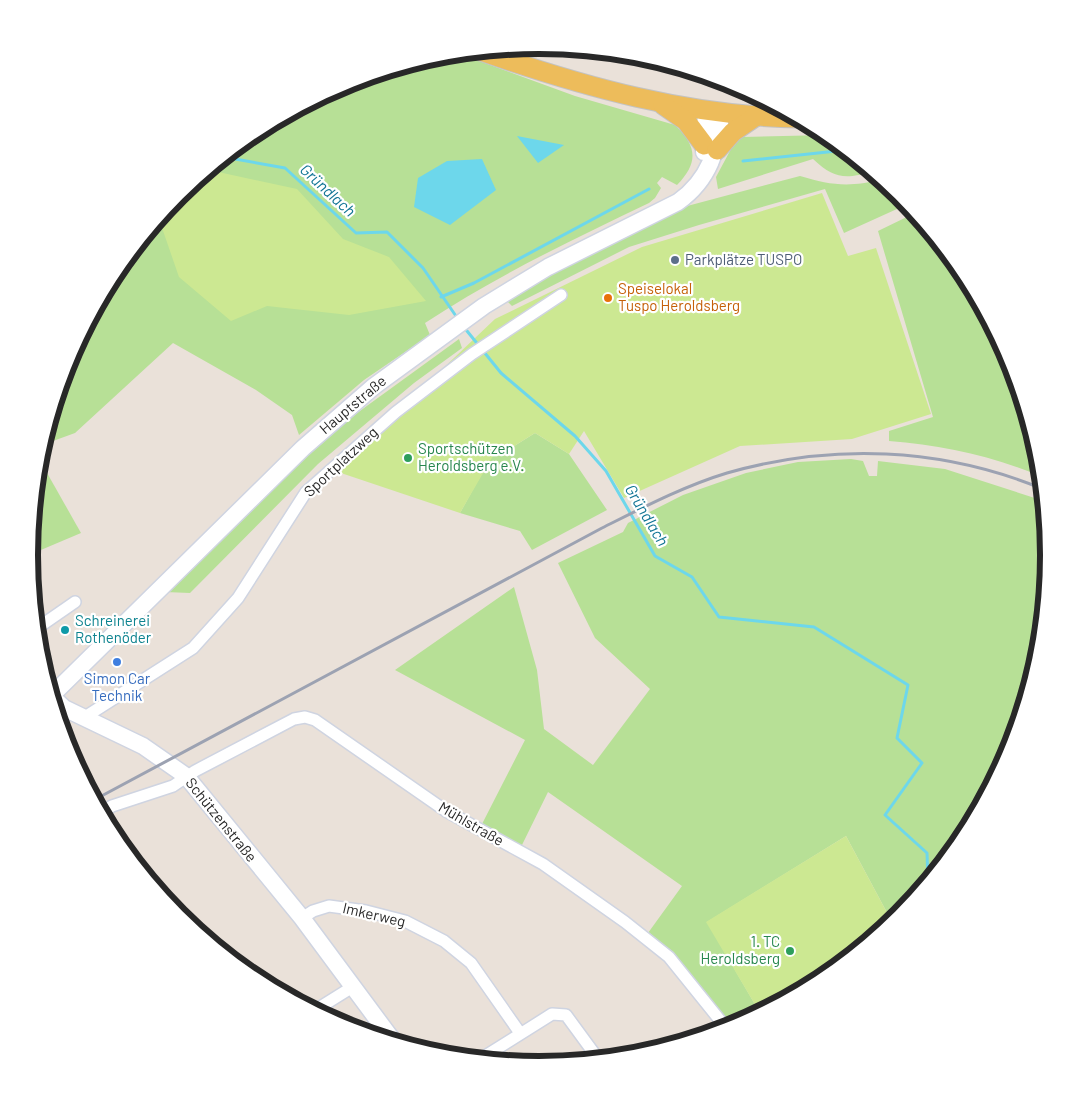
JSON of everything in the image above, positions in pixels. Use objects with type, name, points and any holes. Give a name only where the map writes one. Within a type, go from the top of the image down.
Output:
[{"type":"main road","points":[[495,56],[556,77],[620,95],[653,102],[755,117],[784,118]]},
{"type":"main road","points":[[653,102],[686,121],[710,148],[755,117]]},
{"type":"street","name":"Hauptstraße","points":[[57,691],[303,448],[373,387],[440,336],[484,306],[548,267],[678,202],[692,192],[702,177],[710,148],[714,111]]},
{"type":"street","name":"Sportplatzweg","points":[[84,717],[193,648],[238,598],[306,492],[396,412],[472,354],[562,295]]},
{"type":"street","points":[[43,624],[75,602]]},
{"type":"street","name":"Schützenstraße","points":[[61,705],[144,746],[186,776],[302,918],[388,1033]]},
{"type":"street","name":"Mühlstraße","points":[[107,809],[173,786],[186,776],[294,719],[305,718],[315,720],[446,811],[543,864],[626,922],[669,957],[722,1022]]},
{"type":"street","name":"Imkerweg","points":[[302,918],[313,911],[329,906],[366,911],[405,920],[444,941],[471,963],[520,1034]]},
{"type":"street","points":[[321,1007],[354,986]]},
{"type":"street","points":[[487,1054],[552,1014],[566,1015],[595,1054]]},
{"type":"green space","points":[[472,58],[575,96],[675,125],[688,141],[691,148],[692,162],[677,185],[662,177],[657,183],[661,188],[655,198],[649,203],[507,274],[425,323],[430,335],[364,380],[299,435],[292,415],[256,390],[173,343],[75,433],[51,442],[64,394],[89,334],[122,277],[141,250],[184,201],[208,178],[260,139],[288,121],[317,106],[347,92],[409,71]]},
{"type":"green space","points":[[812,135],[864,174],[840,176],[820,166],[813,159],[718,189],[716,177],[731,149],[742,137]]},
{"type":"green space","points":[[216,172],[297,189],[343,239],[389,257],[426,301],[349,315],[267,306],[231,321],[179,277],[161,226],[184,201]]},
{"type":"green space","points":[[800,176],[821,182],[840,184],[859,184],[873,181],[900,208],[844,233],[825,189],[629,247],[512,306],[507,301],[572,262],[676,209]]},
{"type":"green space","points":[[822,193],[848,256],[876,248],[931,414],[852,439],[740,446],[624,498],[584,431],[569,454],[535,433],[511,448],[497,449],[460,513],[335,471],[495,319],[642,247]]},
{"type":"green space","points":[[908,216],[937,250],[956,277],[989,334],[1014,394],[1033,474],[986,457],[928,445],[889,441],[889,431],[933,417],[878,231]]},
{"type":"green space","points":[[459,339],[462,348],[414,383],[318,464],[190,593],[165,592],[313,449],[353,416]]},
{"type":"green space","points":[[535,433],[569,454],[607,510],[532,550],[520,531],[460,513],[496,448],[511,448]]},
{"type":"green space","points":[[851,459],[863,461],[869,476],[877,476],[878,461],[945,469],[1037,499],[1040,555],[1036,621],[1031,653],[1014,717],[989,777],[956,834],[937,861],[888,915],[846,836],[707,922],[757,1007],[727,1020],[648,933],[682,886],[548,792],[521,847],[482,824],[525,740],[395,670],[514,587],[537,670],[544,729],[593,765],[650,689],[595,638],[558,563],[623,532],[628,523],[683,495],[746,473],[798,462]]},
{"type":"green space","points":[[45,470],[81,533],[38,551],[39,523]]},
{"type":"green space","name":"1. TC Heroldsberg","points":[[846,836],[888,915],[870,933],[818,972],[790,990],[756,1007],[706,922]]},
{"type":"water","points":[[517,136],[564,145],[538,163]]},
{"type":"water","points":[[482,159],[496,190],[450,225],[414,207],[418,178],[447,161]]},
{"type":"waterway","points":[[743,161],[835,151]]},
{"type":"waterway","name":"Gründlach","points":[[233,159],[285,168],[356,233],[387,232],[423,268],[458,319]]},
{"type":"waterway","points":[[441,297],[474,283],[649,189]]},
{"type":"waterway","name":"Gründlach","points":[[463,326],[501,373],[575,436],[606,471],[655,556],[692,577],[719,617],[814,627],[908,685],[897,738],[922,763],[885,815],[927,853],[928,872]]},
{"type":"railway","points":[[100,797],[602,528],[648,505],[711,478],[767,463],[806,457],[886,454],[926,458],[965,465],[1004,475],[1035,486]]},
{"type":"place","name":"Parkplätze TUSPO","points":[[675,260]]},
{"type":"place","name":"Speiselokal Tuspo Heroldsberg","points":[[608,298]]},
{"type":"place","name":"Sportschützen Heroldsberg e.V.","points":[[408,458]]},
{"type":"place","name":"Schreinerei Rothenöder","points":[[65,630]]},
{"type":"place","name":"Simon Car Technik","points":[[117,662]]},
{"type":"place","name":"1. TC Heroldsberg","points":[[790,951]]}]
